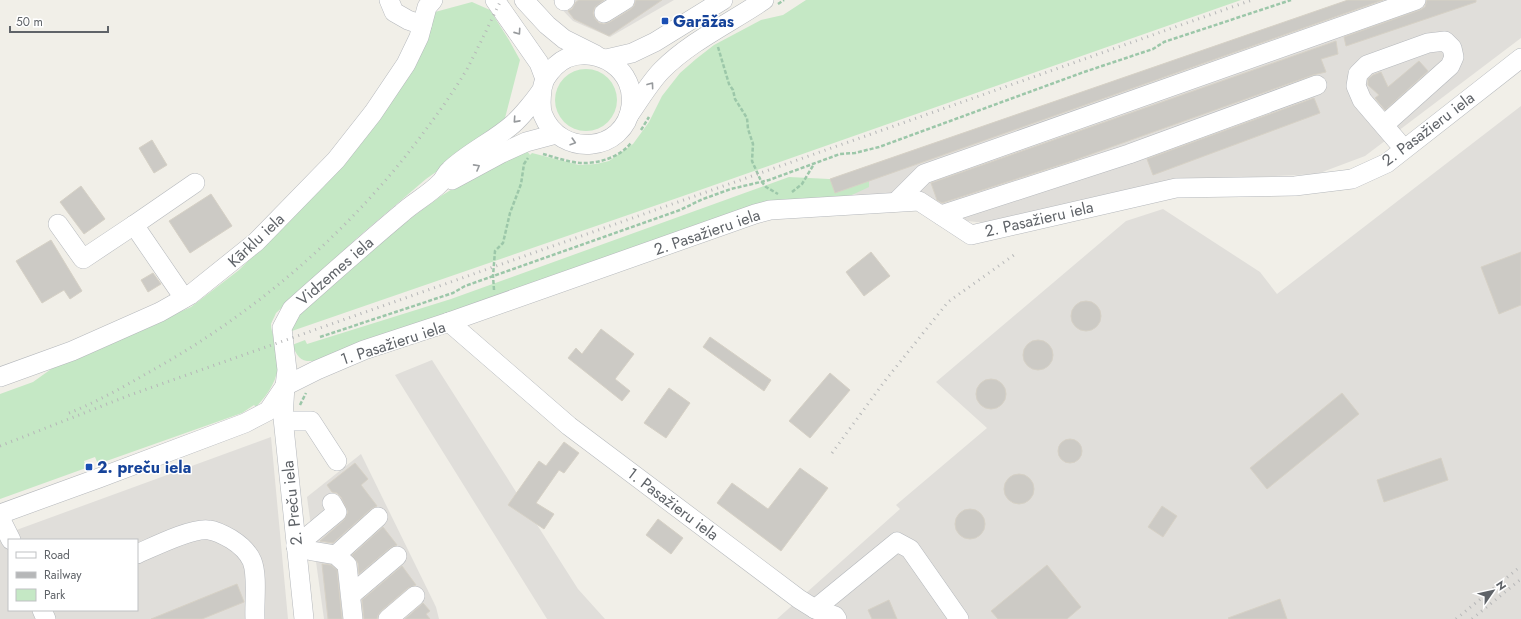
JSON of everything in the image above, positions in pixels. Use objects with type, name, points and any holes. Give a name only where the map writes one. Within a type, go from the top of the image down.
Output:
[{"type":"street","points":[[389,0],[394,12],[408,20],[427,8]]},
{"type":"street","points":[[495,0],[539,62],[543,85],[541,102],[543,114],[548,124],[556,134],[568,141],[582,145],[597,144],[616,134],[661,71],[684,52],[716,36],[764,0]]},
{"type":"street","points":[[524,0],[547,25],[564,39],[615,65],[623,73],[628,83],[631,100],[628,116]]},
{"type":"street","points":[[604,14],[625,0]]},
{"type":"street","points":[[896,202],[924,174],[1416,0]]},
{"type":"street","points":[[715,2],[716,36]]},
{"type":"street","name":"Vidzemes iela","points":[[285,386],[287,370],[282,328],[292,308],[403,212],[441,182],[449,170],[514,124],[543,85],[554,67],[566,59],[581,55],[601,57],[632,52],[655,42],[715,2]]},
{"type":"street","name":"Kārklu iela","points":[[0,377],[72,352],[153,315],[184,298],[256,242],[336,160],[373,113],[406,64],[419,37],[427,8]]},
{"type":"street","points":[[1384,125],[1450,66],[1454,57],[1452,48],[1445,41],[1428,43],[1367,65],[1358,74],[1356,86],[1362,100],[1404,149]]},
{"type":"street","name":"2. Pasažieru iela","points":[[449,322],[754,214],[770,210],[919,201],[971,235],[1176,188],[1295,186],[1352,179],[1387,163],[1521,58]]},
{"type":"street","points":[[941,215],[1129,154],[1317,85]]},
{"type":"street","name":"Vidzemes iela","points":[[441,182],[456,179],[502,153],[526,142],[556,134]]},
{"type":"street","points":[[58,224],[83,259],[195,183]]},
{"type":"street","points":[[134,225],[184,298]]},
{"type":"street","name":"1. Pasažieru iela","points":[[0,514],[246,423],[268,411],[285,386],[317,370],[364,350],[449,322],[569,426],[807,604],[835,616],[837,619]]},
{"type":"street","name":"2. Preču iela","points":[[285,386],[284,421],[304,619]]},
{"type":"street","points":[[284,421],[311,421],[337,461]]},
{"type":"street","points":[[332,503],[337,512],[296,546],[312,552],[336,555],[347,565],[353,619]]},
{"type":"street","points":[[0,518],[10,539]]},
{"type":"street","points":[[336,555],[378,518]]},
{"type":"street","points":[[138,554],[195,531],[208,530],[220,533],[236,542],[246,552],[252,562],[254,574],[255,619]]},
{"type":"street","points":[[807,604],[897,542],[910,549],[959,619]]},
{"type":"street","points":[[351,595],[397,556]]},
{"type":"street","points":[[388,619],[416,596]]},
{"type":"path","points":[[320,337],[453,293],[465,286],[680,210],[724,192],[769,180],[840,154],[855,153],[879,147],[1084,72],[1153,49],[1164,42],[1291,0]]},
{"type":"path","points":[[716,36],[729,84],[733,90],[735,99],[747,118],[748,129],[753,144],[752,160],[761,181],[766,187],[785,198],[770,210]]},
{"type":"path","points":[[498,305],[495,298],[493,276],[495,251],[503,243],[510,213],[521,184],[524,164],[528,158]]},
{"type":"path","points":[[790,194],[802,184],[815,162]]},
{"type":"shaded area","points":[[553,0],[674,0],[610,37],[573,21]]},
{"type":"shaded area","points":[[1348,0],[1521,0],[1521,38],[1365,156],[1317,174],[1214,179],[986,223],[958,220],[896,193],[862,195],[835,193],[830,179]]},
{"type":"shaded area","points":[[1521,106],[1521,619],[777,619],[900,509],[896,505],[987,428],[936,382],[1126,221],[1163,209],[1260,272],[1277,294]]},
{"type":"shaded area","points":[[432,360],[578,589],[605,619],[547,619],[395,375]]},
{"type":"shaded area","points":[[271,437],[288,619],[0,619],[0,536]]},
{"type":"shaded area","points":[[361,454],[436,607],[439,619],[324,619],[307,497]]},
{"type":"green space","points":[[806,0],[1241,0],[683,196],[289,332],[300,314],[403,224],[441,196],[488,167],[525,148],[530,155],[532,153],[579,165],[596,164],[609,161],[633,144],[649,122],[662,96],[680,73],[696,59],[714,45],[761,20],[783,15]]},
{"type":"green space","points":[[472,2],[490,10],[520,60],[505,118],[508,121],[426,179],[357,238],[276,313],[271,324],[278,352],[278,368],[274,382],[256,407],[254,405],[242,413],[98,464],[95,457],[84,461],[86,468],[0,499],[0,394],[33,382],[54,367],[191,307],[239,270],[306,203],[435,12]]},
{"type":"green space","points":[[586,69],[598,71],[608,78],[615,88],[617,100],[615,112],[608,122],[598,129],[586,131],[574,129],[564,122],[557,112],[555,100],[557,88],[564,78],[574,71]]},
{"type":"green space","points":[[789,177],[869,181],[869,187],[852,195],[840,198],[802,199],[314,361],[302,360],[292,345],[305,340],[307,344],[451,299]]},
{"type":"building","points":[[579,0],[604,0],[595,7],[593,13],[595,19],[599,23],[604,24],[631,9],[636,0],[662,0],[609,36],[574,19],[568,11],[572,9]]},
{"type":"building","points":[[1348,0],[1383,0],[835,193],[830,179]]},
{"type":"building","points":[[1427,0],[1476,0],[1476,2],[1346,46],[1344,37],[1420,10],[1425,7]]},
{"type":"building","points":[[1336,41],[1338,54],[1321,59],[1326,72],[1313,75],[1072,161],[942,203],[937,200],[931,183]]},
{"type":"building","points":[[1419,61],[1428,71],[1385,110],[1375,98],[1379,95],[1368,85],[1368,79],[1381,72],[1388,87]]},
{"type":"building","points":[[1314,98],[1320,113],[1153,175],[1147,159]]},
{"type":"building","points":[[152,140],[167,165],[154,173],[139,148]]},
{"type":"building","points":[[81,186],[105,219],[84,234],[60,202]]},
{"type":"building","points":[[211,194],[232,226],[190,253],[169,221]]},
{"type":"building","points":[[51,240],[82,291],[70,299],[64,290],[42,303],[16,261]]},
{"type":"building","points":[[871,252],[890,276],[864,296],[846,272]]},
{"type":"building","points":[[1521,252],[1521,305],[1499,314],[1481,267]]},
{"type":"building","points":[[153,273],[161,284],[148,292],[141,280]]},
{"type":"building","points":[[1086,301],[1097,305],[1101,316],[1097,327],[1086,331],[1075,327],[1071,316],[1075,305]]},
{"type":"building","points":[[601,329],[634,354],[615,379],[630,391],[622,401],[568,358],[576,348],[582,354]]},
{"type":"building","points":[[710,337],[771,380],[764,391],[703,347]]},
{"type":"building","points":[[1038,340],[1049,344],[1053,355],[1049,366],[1038,370],[1027,366],[1023,355],[1027,344]]},
{"type":"building","points":[[830,373],[850,390],[810,438],[789,421]]},
{"type":"building","points":[[991,379],[1002,383],[1006,394],[1002,405],[991,409],[980,405],[976,394],[980,383]]},
{"type":"building","points":[[669,388],[690,403],[666,438],[644,423]]},
{"type":"building","points":[[1342,393],[1359,414],[1267,489],[1250,468]]},
{"type":"building","points":[[1070,439],[1075,440],[1081,446],[1081,456],[1075,462],[1070,463],[1065,462],[1059,456],[1058,451],[1059,446],[1065,440]]},
{"type":"building","points":[[564,442],[579,453],[564,473],[559,470],[536,503],[554,514],[544,529],[508,505],[539,461],[546,466]]},
{"type":"building","points":[[1441,458],[1448,480],[1384,502],[1377,480]]},
{"type":"building","points":[[355,463],[368,479],[361,485],[377,506],[371,509],[333,543],[320,541],[344,520],[348,512],[341,497],[337,493],[332,492],[327,485]]},
{"type":"building","points":[[800,468],[828,488],[781,551],[717,503],[732,483],[768,509]]},
{"type":"building","points":[[1019,474],[1030,478],[1034,489],[1030,500],[1019,504],[1008,500],[1004,489],[1008,478]]},
{"type":"building","points":[[1162,506],[1177,516],[1163,537],[1148,527]]},
{"type":"building","points":[[970,509],[981,513],[985,524],[981,535],[970,539],[959,535],[955,524],[959,513]]},
{"type":"building","points":[[658,519],[683,538],[671,554],[646,535]]},
{"type":"building","points":[[383,527],[397,545],[390,548],[359,574],[358,563],[352,555]]},
{"type":"building","points":[[322,564],[331,565],[337,570],[342,619],[328,619]]},
{"type":"building","points":[[1047,565],[1081,607],[1067,619],[998,619],[991,611]]},
{"type":"building","points":[[402,566],[416,585],[408,588],[381,611],[377,619],[364,619],[362,600]]},
{"type":"building","points":[[237,584],[244,602],[202,619],[151,619]]},
{"type":"building","points":[[1280,599],[1287,619],[1228,618]]},
{"type":"building","points":[[889,600],[897,619],[872,619],[868,610]]},
{"type":"building","points":[[423,603],[430,611],[426,614],[430,619],[405,619]]},
{"type":"railway","points":[[69,413],[100,399],[131,382],[190,348],[228,323],[300,266],[334,235],[396,168],[441,109],[467,69],[501,0]]},
{"type":"railway","points":[[0,446],[130,395],[1252,0]]},
{"type":"railway","points":[[832,453],[884,382],[948,302],[1014,255]]},
{"type":"railway","points":[[1456,619],[1521,566]]},
{"type":"railway","points":[[1472,619],[1521,579]]},
{"type":"place","name":"Garāžas","points":[[665,21]]},
{"type":"place","name":"2. preču iela","points":[[89,467]]}]
